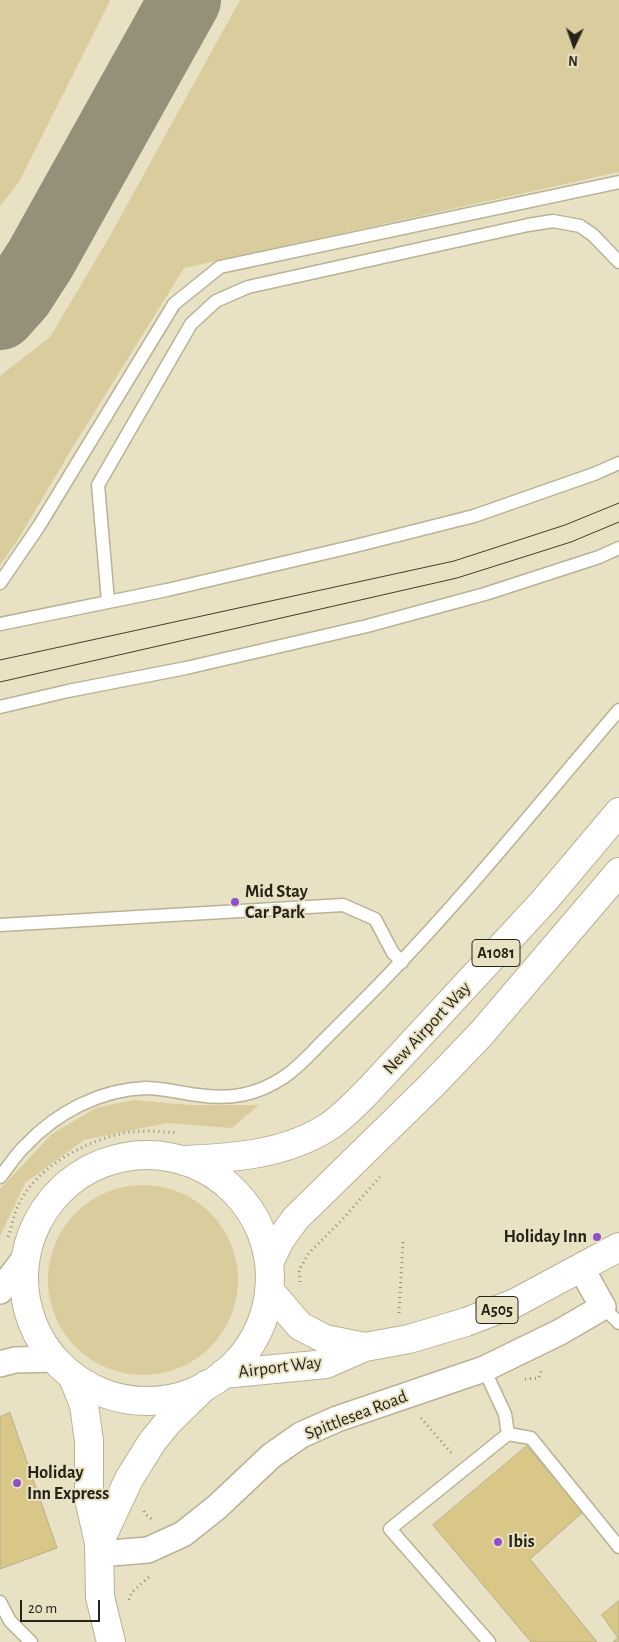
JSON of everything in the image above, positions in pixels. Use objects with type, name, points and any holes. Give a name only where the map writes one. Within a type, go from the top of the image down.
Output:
[{"type":"main road","name":"New Airport Way","points":[[184,1147],[230,1158],[259,1153],[298,1142],[327,1128],[346,1114],[544,901],[619,812]]},
{"type":"main road","name":"A1081","points":[[270,1263],[280,1240],[296,1218],[431,1086],[481,1034],[619,872]]},
{"type":"main road","points":[[99,1548],[129,1479],[152,1442],[169,1421],[240,1357],[254,1337],[264,1314],[269,1290],[270,1263],[258,1224],[244,1202],[226,1183],[203,1168],[184,1147],[152,1155],[125,1156],[99,1164],[75,1177],[55,1196],[39,1218],[30,1238],[16,1250],[24,1272],[26,1301],[35,1330],[64,1367],[84,1404],[88,1441],[89,1499],[99,1548],[100,1597],[111,1642]]},
{"type":"main road","name":"Airport Way","points":[[214,1380],[326,1364],[365,1347],[398,1341],[466,1322],[515,1303],[619,1247]]},
{"type":"main road","name":"Airport Way","points":[[269,1290],[300,1326],[325,1338],[365,1347]]},
{"type":"main road","points":[[64,1367],[100,1390],[114,1396],[138,1400],[184,1395],[214,1380]]},
{"type":"street","points":[[0,1291],[16,1250]]},
{"type":"street","points":[[581,1268],[611,1315]]},
{"type":"street","name":"Spittlesea Road","points":[[99,1548],[148,1550],[183,1534],[217,1507],[272,1456],[300,1435],[336,1419],[484,1369],[560,1332],[611,1315]]},
{"type":"street","points":[[0,1364],[15,1360],[64,1367]]},
{"type":"lane","points":[[0,583],[39,526],[174,304],[220,267],[619,182]]},
{"type":"lane","points":[[108,601],[98,485],[191,324],[216,301],[248,287],[528,224],[553,221],[580,226],[593,235],[619,262]]},
{"type":"lane","points":[[0,624],[228,576],[474,516],[594,474],[619,462]]},
{"type":"lane","points":[[0,707],[68,690],[203,664],[367,626],[486,594],[599,557],[619,548]]},
{"type":"lane","points":[[0,1177],[24,1146],[42,1130],[71,1109],[94,1098],[146,1088],[174,1090],[199,1095],[250,1094],[284,1077],[308,1056],[402,962],[507,843],[619,710]]},
{"type":"lane","points":[[0,925],[343,905],[375,920],[393,953],[402,962]]},
{"type":"lane","points":[[484,1369],[504,1414],[508,1434]]},
{"type":"lane","points":[[489,1642],[390,1529],[508,1434],[531,1438],[619,1547]]},
{"type":"lane","points":[[0,1602],[10,1621],[31,1642]]},
{"type":"path","points":[[16,1250],[18,1207],[35,1180],[59,1160],[89,1145],[124,1134],[158,1131],[184,1147]]},
{"type":"path","points":[[301,1290],[299,1270],[309,1253],[386,1171]]},
{"type":"path","points":[[398,1341],[403,1241]]},
{"type":"path","points":[[420,1418],[464,1469]]},
{"type":"path","points":[[143,1508],[145,1514],[154,1520]]},
{"type":"path","points":[[127,1606],[132,1592],[152,1574]]},
{"type":"shaded area","points":[[0,0],[110,0],[19,182],[0,206]]},
{"type":"shaded area","points":[[240,0],[619,0],[619,172],[184,268],[17,541],[0,565],[0,376],[50,337],[107,241]]},
{"type":"shaded area","points":[[133,1100],[190,1105],[259,1105],[232,1128],[167,1123],[84,1140],[25,1183],[0,1236],[0,1189],[52,1134],[96,1108]]},
{"type":"shaded area","points":[[134,1185],[152,1185],[171,1189],[188,1196],[210,1213],[222,1227],[231,1244],[238,1271],[238,1289],[231,1316],[222,1333],[210,1347],[188,1364],[171,1371],[152,1375],[134,1375],[115,1371],[98,1364],[76,1347],[64,1333],[52,1308],[48,1289],[48,1271],[52,1252],[59,1235],[76,1213],[90,1201],[115,1189]]},
{"type":"building","name":"Holiday Inn Express","points":[[10,1413],[57,1548],[0,1569],[0,1417]]},
{"type":"building","name":"Ibis","points":[[527,1446],[583,1512],[530,1559],[597,1642],[531,1642],[433,1525]]},
{"type":"building","points":[[619,1601],[619,1642],[613,1642],[618,1638],[602,1615]]},
{"type":"taxiway","points":[[0,314],[18,294],[40,260],[185,0]]},
{"type":"tram line","points":[[0,660],[454,561],[565,525],[619,503]]},
{"type":"tram line","points":[[0,682],[457,578],[571,542],[619,522]]},
{"type":"place","name":"Mid Stay Car Park","points":[[235,902]]},
{"type":"place","name":"Holiday Inn","points":[[597,1237]]},
{"type":"place","name":"Holiday Inn Express","points":[[17,1483]]},
{"type":"place","name":"Ibis","points":[[498,1542]]}]
